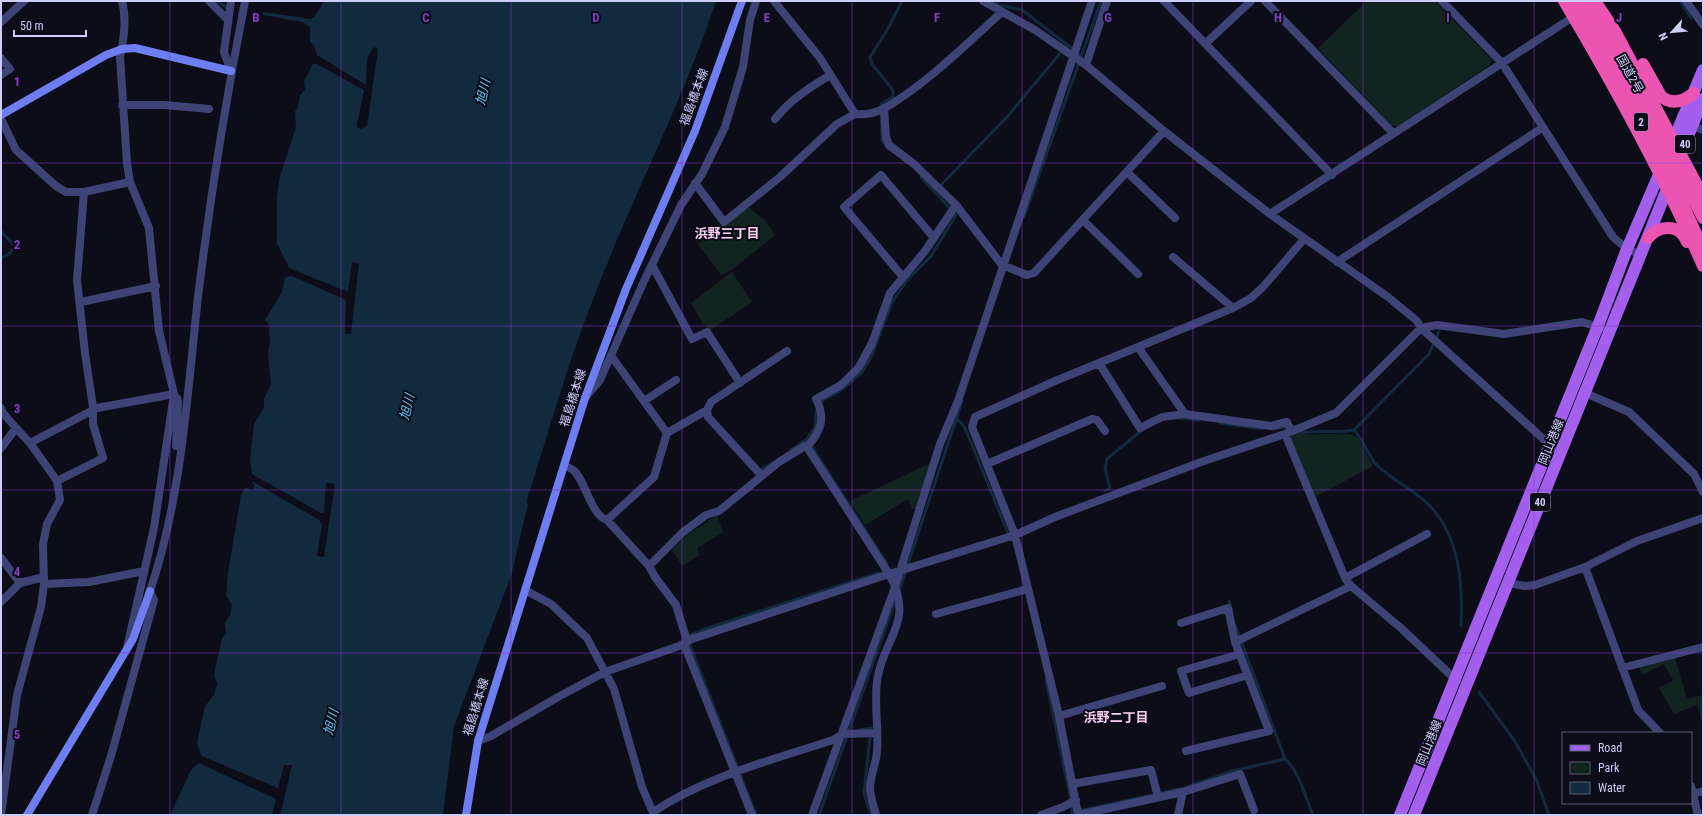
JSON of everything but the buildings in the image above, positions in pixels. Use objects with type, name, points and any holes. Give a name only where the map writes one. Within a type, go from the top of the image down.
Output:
[{"type":"highway","points":[[1564,1],[1619,96],[1667,189],[1703,266]]},
{"type":"highway","name":"国道2号","points":[[1571,1],[1607,60],[1646,131],[1703,249]]},
{"type":"highway","points":[[1592,1],[1615,31],[1674,139],[1703,196]]},
{"type":"highway","points":[[1592,1],[1667,156],[1673,173]]},
{"type":"highway","name":"国道2号","points":[[1592,1],[1703,218]]},
{"type":"highway","points":[[1615,31],[1635,50],[1661,96],[1665,100],[1675,102],[1698,96]]},
{"type":"highway","points":[[1648,238],[1653,233],[1664,228],[1677,229],[1683,234],[1703,278]]},
{"type":"main road","name":"福島橋本線","points":[[466,815],[478,741],[585,398],[626,289],[695,131],[742,1]]},
{"type":"main road","points":[[1,115],[106,55],[122,49],[135,48],[232,71]]},
{"type":"main road","name":"岡山港線","points":[[1400,815],[1455,679],[1556,448],[1585,393],[1642,255],[1681,154],[1698,128],[1698,96],[1703,70]]},
{"type":"main road","name":"岡山港線","points":[[1414,815],[1507,583],[1598,326],[1627,249],[1674,139],[1698,96]]},
{"type":"main road","points":[[27,815],[126,652],[133,639],[150,591]]},
{"type":"street","points":[[1,22],[24,1]]},
{"type":"street","points":[[122,1],[124,10],[122,49],[120,57],[122,105],[130,182],[149,228],[156,286],[159,331],[174,394],[178,401],[175,452],[178,468]]},
{"type":"street","points":[[209,1],[227,19]]},
{"type":"street","points":[[231,1],[227,19],[224,52],[232,71]]},
{"type":"street","points":[[92,815],[111,756],[154,600],[150,591],[161,560],[178,468],[202,267],[232,71],[245,1]]},
{"type":"street","points":[[585,398],[600,380],[612,357],[652,265],[681,205],[695,183],[725,128],[743,66],[750,20],[756,1]]},
{"type":"street","points":[[774,1],[820,58],[855,114]]},
{"type":"street","points":[[983,1],[1079,58],[1164,131],[1270,214],[1388,297],[1417,321],[1421,328],[1556,448]]},
{"type":"street","points":[[1079,58],[1092,1]]},
{"type":"street","points":[[812,815],[845,735],[896,589],[940,444],[958,401],[1079,58],[1107,1]]},
{"type":"street","points":[[1164,1],[1332,175]]},
{"type":"street","points":[[1206,43],[1251,1]]},
{"type":"street","points":[[1265,1],[1394,133]]},
{"type":"street","points":[[1442,1],[1502,63],[1542,128],[1613,237],[1627,249],[1642,255]]},
{"type":"street","points":[[1686,1],[1703,25]]},
{"type":"street","points":[[695,183],[724,222],[780,177],[837,124],[855,114],[882,109],[930,75],[1002,12]]},
{"type":"street","points":[[1270,214],[1573,17]]},
{"type":"street","points":[[1,58],[10,69],[1,75]]},
{"type":"street","points":[[775,119],[785,106],[830,74]]},
{"type":"street","points":[[122,105],[164,104],[209,109]]},
{"type":"street","points":[[882,109],[886,137],[889,145],[899,151],[938,188],[1005,266],[1027,275],[1034,273],[1164,131]]},
{"type":"street","points":[[1,119],[16,150],[56,186],[66,192],[84,192],[130,182]]},
{"type":"street","points":[[1337,262],[1542,128]]},
{"type":"street","points":[[1126,172],[1175,218]]},
{"type":"street","points":[[903,277],[844,207],[881,175],[934,238]]},
{"type":"street","points":[[57,481],[103,458],[93,424],[81,302],[77,280],[84,192]]},
{"type":"street","points":[[649,566],[684,532],[713,513],[760,474],[809,445],[820,428],[822,419],[820,407],[816,399],[841,385],[860,366],[872,343],[890,293],[934,238],[954,208]]},
{"type":"street","points":[[1083,220],[1138,274]]},
{"type":"street","points":[[1076,807],[1060,716],[1015,535],[972,427],[975,417],[1098,363],[1233,308],[1252,298],[1263,288],[1304,239]]},
{"type":"street","points":[[1173,257],[1233,308]]},
{"type":"street","points":[[652,265],[692,339],[708,332],[740,383]]},
{"type":"street","points":[[81,302],[156,286]]},
{"type":"street","points":[[478,741],[491,736],[558,697],[605,672],[889,574],[1015,535],[1055,517],[1336,413],[1421,328],[1437,325],[1504,334],[1582,322],[1610,331]]},
{"type":"street","points":[[1138,347],[1185,414]]},
{"type":"street","points":[[607,520],[654,477],[667,433],[707,410],[711,402],[787,351]]},
{"type":"street","points":[[612,357],[667,433]]},
{"type":"street","points":[[1098,363],[1140,428],[1162,417],[1185,414],[1271,426],[1287,422],[1291,429],[1345,578],[1351,586],[1465,689]]},
{"type":"street","points":[[644,401],[676,380]]},
{"type":"street","points":[[1585,393],[1630,412],[1694,474],[1703,492]]},
{"type":"street","points":[[30,443],[97,408],[174,394]]},
{"type":"street","points":[[126,652],[154,528],[174,394]]},
{"type":"street","points":[[1,408],[2,413],[30,443],[57,481],[60,500],[47,524],[43,544],[44,581],[41,606],[17,695],[3,777],[1,815]]},
{"type":"street","points":[[707,410],[708,417],[760,474]]},
{"type":"street","points":[[987,464],[1092,419],[1097,420],[1105,432]]},
{"type":"street","points":[[1,448],[16,428]]},
{"type":"street","points":[[809,445],[889,574],[900,602],[899,622],[882,664],[877,681],[873,733],[877,753],[870,788],[876,815]]},
{"type":"street","points":[[564,466],[574,470],[596,511],[603,519],[607,520],[649,566],[654,578],[676,605],[686,643],[737,771],[752,815]]},
{"type":"street","points":[[1507,583],[1525,586],[1535,585],[1585,567],[1637,541],[1703,518]]},
{"type":"street","points":[[1345,578],[1427,534]]},
{"type":"street","points":[[1,558],[20,583]]},
{"type":"street","points":[[1585,567],[1638,710],[1659,732]]},
{"type":"street","points":[[1,602],[20,583],[44,581],[89,582],[144,571]]},
{"type":"street","points":[[1238,640],[1351,586]]},
{"type":"street","points":[[936,614],[1028,589]]},
{"type":"street","points":[[524,590],[551,604],[587,638],[614,689],[642,787],[653,813],[677,796],[737,771],[845,735],[873,733]]},
{"type":"street","points":[[1181,623],[1228,608],[1238,640],[1240,654],[1269,731],[1186,751]]},
{"type":"street","points":[[1622,668],[1703,647]]},
{"type":"street","points":[[1240,654],[1181,672],[1189,693],[1248,675]]},
{"type":"street","points":[[1060,716],[1162,686]]},
{"type":"street","points":[[1072,784],[1151,770],[1157,795]]},
{"type":"street","points":[[1040,815],[1076,807],[1183,792],[1240,774],[1254,810]]},
{"type":"street","points":[[1698,815],[1692,790],[1703,791]]},
{"type":"street","points":[[1178,815],[1183,792]]},
{"type":"green space","points":[[1367,1],[1435,1],[1492,60],[1490,65],[1398,126],[1391,125],[1318,48]]},
{"type":"green space","points":[[748,207],[765,220],[775,235],[733,269],[721,275],[698,244]]},
{"type":"green space","points":[[732,272],[752,302],[709,331],[705,324],[703,324],[691,303]]},
{"type":"green space","points":[[1295,433],[1352,434],[1358,438],[1373,466],[1315,497],[1291,438],[1291,436]]},
{"type":"green space","points":[[931,463],[916,509],[912,509],[908,499],[865,525],[850,501]]},
{"type":"green space","points":[[717,515],[723,532],[697,548],[700,555],[682,566],[672,550],[687,535]]},
{"type":"green space","points":[[1675,658],[1687,699],[1703,695],[1703,719],[1701,720],[1697,705],[1674,714],[1659,688],[1673,681],[1664,664],[1642,675],[1639,667]]},
{"type":"water","name":"旭川","points":[[324,1],[716,1],[689,74],[597,289],[568,369],[526,503],[528,504],[511,576],[454,726],[443,815],[280,815],[292,765],[284,765],[278,788],[202,756],[197,742],[205,706],[214,695],[217,683],[214,675],[222,638],[226,633],[225,623],[230,615],[232,605],[226,596],[228,573],[241,495],[246,487],[253,491],[254,485],[252,481],[319,520],[322,525],[317,556],[324,557],[335,484],[326,483],[324,513],[321,513],[252,474],[250,459],[254,424],[264,408],[264,399],[271,384],[268,354],[270,342],[269,325],[265,320],[282,292],[285,277],[292,276],[346,300],[345,334],[351,334],[359,263],[352,262],[348,292],[289,268],[277,243],[277,200],[279,180],[296,127],[295,111],[297,110],[300,95],[305,90],[304,81],[313,64],[317,64],[364,90],[357,124],[358,128],[361,129],[367,126],[378,49],[375,47],[369,54],[366,85],[317,55],[314,45],[310,42],[310,27],[302,22],[263,15],[263,12],[311,19],[316,15]]},
{"type":"water","points":[[199,763],[276,799],[272,815],[170,815],[191,770]]},
{"type":"waterway","points":[[217,1],[226,7]]},
{"type":"waterway","points":[[888,149],[882,140],[881,104],[893,97],[893,90],[872,64],[870,57],[886,32],[902,1]]},
{"type":"waterway","points":[[995,1],[999,5],[1022,10],[1082,56]]},
{"type":"waterway","points":[[1024,217],[1101,1]]},
{"type":"waterway","points":[[1680,1],[1691,18]]},
{"type":"waterway","points":[[939,187],[1007,117],[1067,45]]},
{"type":"waterway","points":[[887,564],[807,439],[815,427],[816,412],[823,400],[840,391],[862,372],[872,355],[892,302],[908,279],[931,256],[956,215],[921,177]]},
{"type":"waterway","points":[[1,231],[13,244],[17,245],[9,254],[1,258]]},
{"type":"waterway","points":[[1274,429],[1292,425],[1299,433],[1313,431],[1340,432],[1354,430],[1429,354],[1440,329]]},
{"type":"waterway","points":[[899,591],[962,401]]},
{"type":"waterway","points":[[956,418],[963,425],[968,435],[1008,533]]},
{"type":"waterway","points":[[1179,418],[1199,420]]},
{"type":"waterway","points":[[1220,423],[1262,429]]},
{"type":"waterway","points":[[1105,491],[1110,488],[1105,469],[1107,459],[1142,430]]},
{"type":"waterway","points":[[1354,430],[1375,463],[1428,504],[1439,517],[1447,531],[1453,546],[1460,577],[1461,626]]},
{"type":"waterway","points":[[791,450],[807,439]]},
{"type":"waterway","points":[[760,473],[762,469],[774,462]]},
{"type":"waterway","points":[[688,637],[708,628],[878,573]]},
{"type":"waterway","points":[[819,815],[896,598]]},
{"type":"waterway","points":[[1229,601],[1231,608]]},
{"type":"waterway","points":[[1235,625],[1285,759],[1295,771],[1313,815]]},
{"type":"waterway","points":[[690,645],[756,815]]},
{"type":"waterway","points":[[1046,680],[1071,801]]},
{"type":"waterway","points":[[1479,692],[1514,740],[1536,779],[1549,815]]},
{"type":"waterway","points":[[871,728],[864,793],[871,815]]},
{"type":"waterway","points":[[860,730],[872,728]]},
{"type":"waterway","points":[[1072,807],[1083,810],[1184,788],[1232,771],[1285,759]]},
{"type":"waterway","points":[[1072,807],[1072,815]]},
{"type":"district","name":"浜野三丁目","points":[[727,233]]},
{"type":"district","name":"浜野二丁目","points":[[1116,717]]}]
